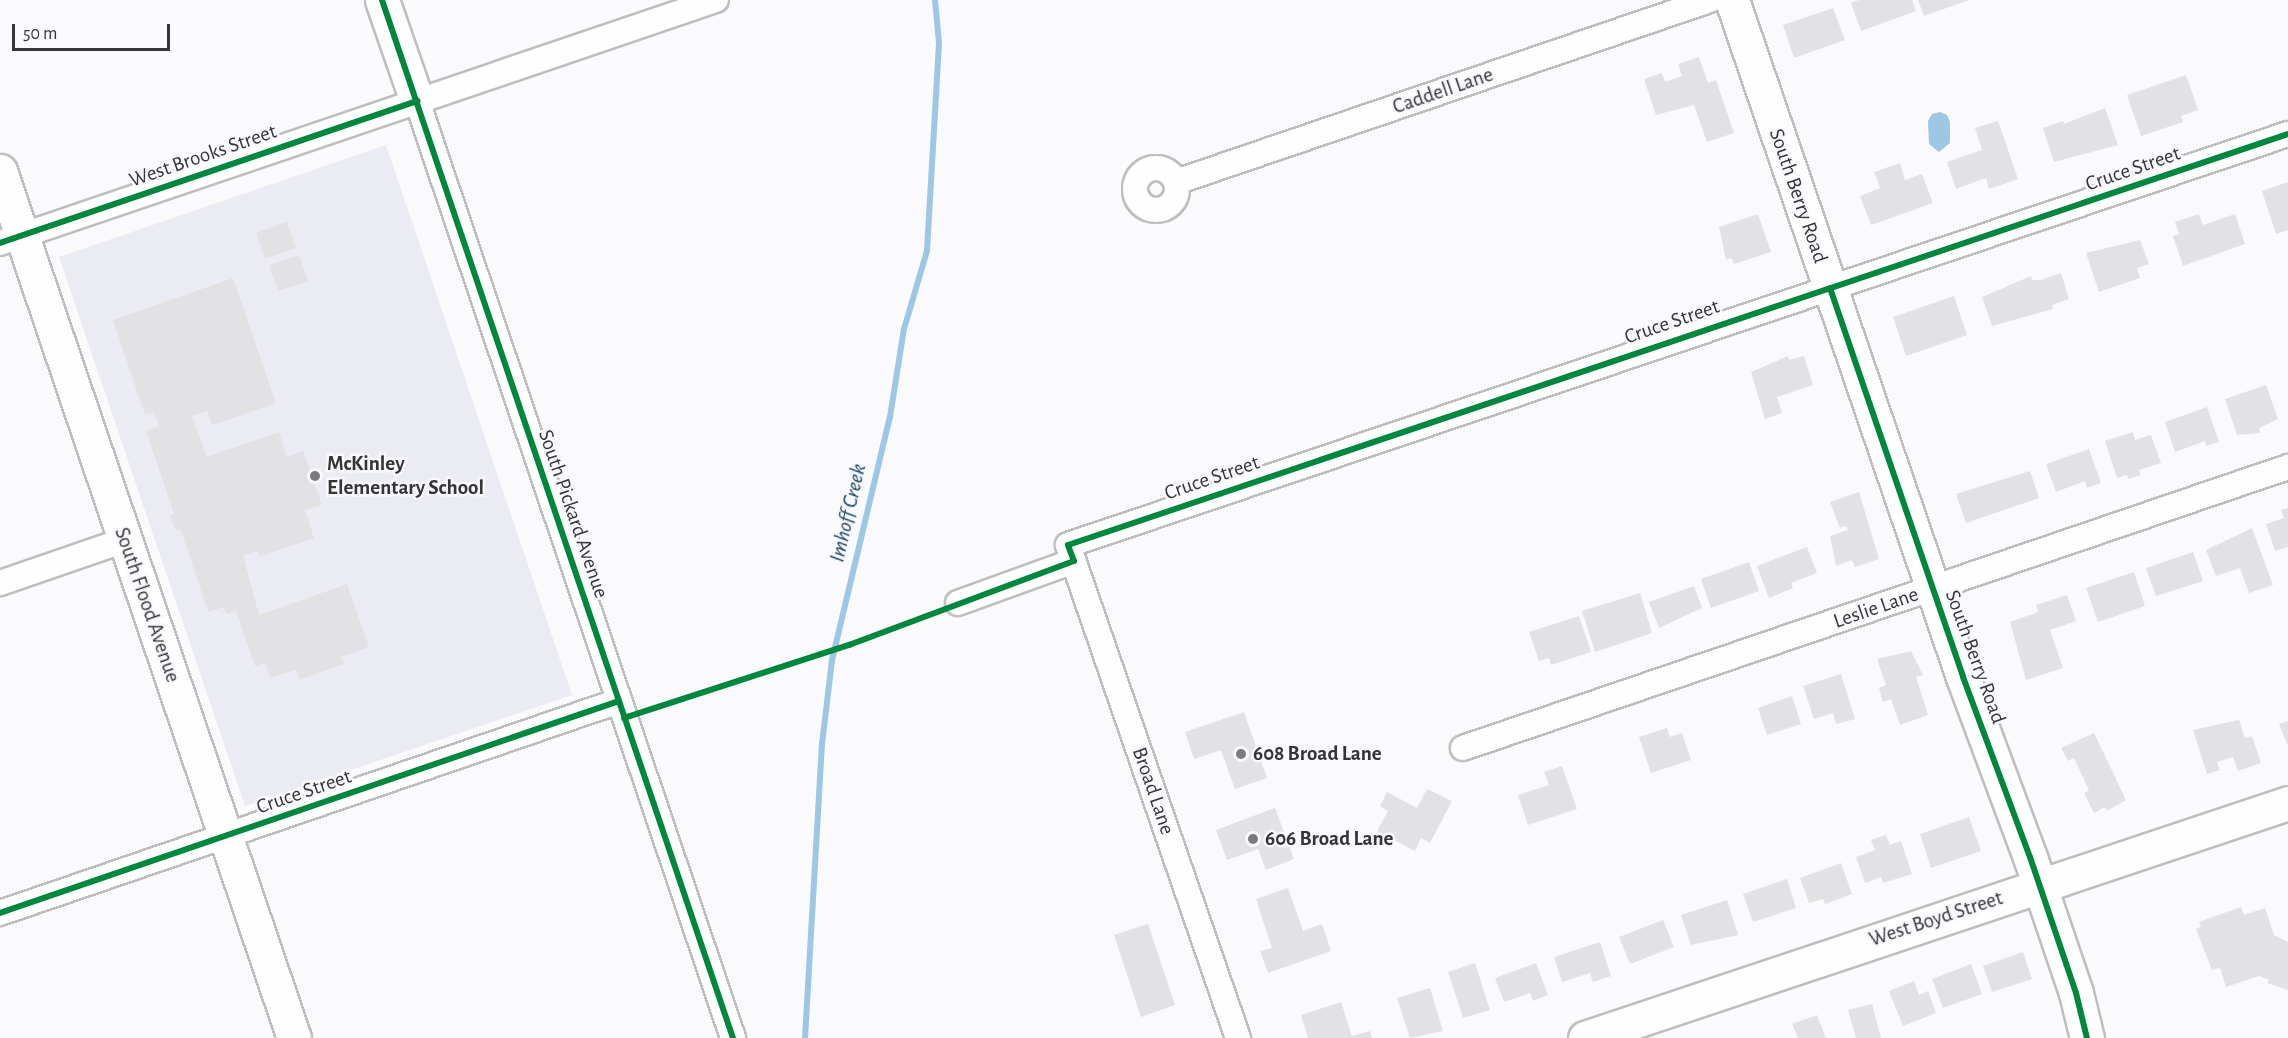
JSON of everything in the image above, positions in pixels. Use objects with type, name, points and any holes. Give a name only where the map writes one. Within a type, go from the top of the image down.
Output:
[{"type":"street","name":"South Pickard Avenue","points":[[382,0],[733,1038]]},
{"type":"street","name":"West Brooks Street","points":[[11,239],[716,0]]},
{"type":"street","name":"Caddell Lane","points":[[1176,182],[1710,0]]},
{"type":"street","name":"South Berry Road","points":[[1732,0],[1933,589],[2076,993],[2087,1038]]},
{"type":"street","name":"Cruce Street","points":[[958,603],[1071,553],[1830,288],[2288,134]]},
{"type":"street","name":"South Flood Avenue","points":[[0,171],[11,239],[125,540],[294,1038]]},
{"type":"street","name":"Leslie Lane","points":[[1463,748],[2288,467]]},
{"type":"street","points":[[0,582],[125,540]]},
{"type":"street","name":"Broad Lane","points":[[1071,553],[1238,1038]]},
{"type":"street","name":"Cruce Street","points":[[0,913],[619,701]]},
{"type":"street","name":"West Boyd Street","points":[[1585,1038],[2288,803]]},
{"type":"shaded area","name":"McKinley Elementary School","points":[[386,145],[572,695],[245,806],[59,257]]},
{"type":"water","points":[[1940,112],[1947,115],[1950,122],[1950,143],[1939,152],[1929,144],[1928,121],[1932,114]]},
{"type":"building","points":[[1859,0],[1912,0],[1916,11],[1861,31],[1851,3]]},
{"type":"building","points":[[1918,0],[1969,0],[1924,16]]},
{"type":"building","points":[[1833,8],[1845,40],[1794,58],[1783,25]]},
{"type":"building","points":[[1699,57],[1708,83],[1716,80],[1734,133],[1707,142],[1694,105],[1656,115],[1644,79],[1662,73],[1665,82],[1682,76],[1678,64]]},
{"type":"building","points":[[2186,75],[2198,110],[2181,116],[2183,122],[2141,136],[2127,95]]},
{"type":"building","points":[[2105,108],[2118,145],[2054,162],[2043,128],[2063,121],[2064,124]]},
{"type":"building","points":[[1998,121],[2018,179],[1989,189],[1986,178],[1956,189],[1947,162],[1982,150],[1975,128]]},
{"type":"building","points":[[1900,163],[1905,180],[1922,174],[1933,203],[1871,225],[1860,196],[1880,188],[1874,172]]},
{"type":"building","points":[[2288,182],[2288,230],[2276,234],[2262,191]]},
{"type":"building","points":[[1758,214],[1771,252],[1734,264],[1732,258],[1726,260],[1719,227]]},
{"type":"building","points":[[2199,214],[2203,225],[2235,214],[2245,244],[2183,266],[2173,236],[2179,234],[2175,222]]},
{"type":"building","points":[[287,222],[296,248],[265,259],[256,233]]},
{"type":"building","points":[[2140,240],[2149,264],[2137,268],[2140,278],[2099,292],[2086,253]]},
{"type":"building","points":[[299,255],[308,281],[278,291],[269,265]]},
{"type":"building","points":[[2061,273],[2069,299],[2052,305],[2053,309],[1992,326],[1982,297],[2031,276],[2032,280],[2041,280]]},
{"type":"building","points":[[233,278],[276,403],[212,425],[207,411],[192,416],[207,457],[279,432],[287,457],[303,451],[322,505],[305,510],[314,538],[259,557],[257,551],[243,555],[259,615],[347,584],[369,647],[341,657],[344,664],[299,680],[296,670],[270,678],[265,663],[255,666],[236,611],[226,614],[224,607],[208,612],[181,530],[175,530],[170,515],[174,514],[146,431],[159,426],[154,412],[145,415],[113,320]]},
{"type":"building","points":[[1954,296],[1967,335],[1906,356],[1893,317]]},
{"type":"building","points":[[1788,356],[1789,360],[1804,356],[1813,385],[1777,397],[1782,413],[1765,419],[1751,372]]},
{"type":"building","points":[[2266,385],[2278,419],[2259,428],[2260,433],[2237,435],[2225,399]]},
{"type":"building","points":[[2207,407],[2219,442],[2206,446],[2205,441],[2175,452],[2165,422]]},
{"type":"building","points":[[2133,432],[2135,440],[2151,435],[2161,463],[2139,470],[2141,475],[2128,479],[2127,475],[2117,478],[2105,441]]},
{"type":"building","points":[[2089,449],[2101,483],[2087,488],[2085,481],[2056,492],[2046,464]]},
{"type":"building","points":[[2030,471],[2039,498],[1966,523],[1956,494]]},
{"type":"building","points":[[1859,492],[1879,559],[1855,567],[1852,560],[1836,566],[1830,536],[1848,530],[1846,526],[1840,528],[1830,502]]},
{"type":"building","points":[[2288,508],[2288,547],[2275,551],[2266,524],[2284,518],[2281,510]]},
{"type":"building","points":[[2252,528],[2273,585],[2249,593],[2240,568],[2216,576],[2206,550]]},
{"type":"building","points":[[1807,547],[1817,573],[1791,583],[1793,588],[1769,598],[1757,566]]},
{"type":"building","points":[[2193,552],[2203,581],[2156,596],[2146,568]]},
{"type":"building","points":[[1749,562],[1759,591],[1711,608],[1701,579]]},
{"type":"building","points":[[2134,572],[2145,606],[2098,622],[2086,588]]},
{"type":"building","points":[[1694,586],[1702,608],[1659,628],[1649,602]]},
{"type":"building","points":[[1640,593],[1652,633],[1595,652],[1582,611]]},
{"type":"building","points":[[2067,595],[2076,621],[2050,630],[2063,668],[2026,680],[2010,622],[2038,612],[2036,605]]},
{"type":"building","points":[[1579,616],[1591,652],[1551,665],[1549,658],[1539,661],[1529,632]]},
{"type":"building","points":[[1911,651],[1923,675],[1916,677],[1928,715],[1900,725],[1891,699],[1883,702],[1879,688],[1886,685],[1877,659]]},
{"type":"building","points":[[1841,674],[1855,719],[1836,724],[1833,713],[1814,719],[1803,686]]},
{"type":"building","points":[[1792,696],[1801,724],[1767,735],[1758,708]]},
{"type":"building","name":"608 Broad Lane","points":[[1244,712],[1267,778],[1235,789],[1221,750],[1194,759],[1185,732]]},
{"type":"building","points":[[2239,720],[2245,738],[2252,736],[2261,763],[2238,771],[2233,757],[2217,762],[2220,770],[2207,774],[2193,730]]},
{"type":"building","points":[[2288,721],[2288,746],[2279,724]]},
{"type":"building","points":[[1667,728],[1670,737],[1682,733],[1691,760],[1651,773],[1639,737]]},
{"type":"building","points":[[2094,733],[2126,800],[2107,811],[2105,807],[2094,813],[2084,793],[2089,790],[2074,758],[2068,761],[2061,748]]},
{"type":"building","points":[[1562,766],[1577,809],[1528,825],[1518,795],[1549,785],[1544,772]]},
{"type":"building","points":[[1427,789],[1452,801],[1430,843],[1421,838],[1415,851],[1377,831],[1388,811],[1380,806],[1387,792],[1417,808]]},
{"type":"building","name":"606 Broad Lane","points":[[1275,808],[1294,859],[1266,870],[1258,849],[1227,860],[1216,830]]},
{"type":"building","points":[[1969,817],[1981,851],[1931,868],[1920,834]]},
{"type":"building","points":[[1886,835],[1890,845],[1901,841],[1912,874],[1883,883],[1881,877],[1865,883],[1856,857],[1875,850],[1871,840]]},
{"type":"building","points":[[1841,863],[1852,894],[1825,904],[1823,899],[1809,903],[1800,878]]},
{"type":"building","points":[[1787,879],[1796,908],[1753,922],[1743,894]]},
{"type":"building","points":[[1288,888],[1303,931],[1322,924],[1331,951],[1268,973],[1260,951],[1272,948],[1256,899]]},
{"type":"building","points":[[1727,900],[1738,935],[1691,945],[1681,915]]},
{"type":"building","points":[[2241,907],[2244,915],[2265,908],[2274,935],[2288,942],[2288,990],[2267,983],[2269,980],[2259,976],[2226,987],[2220,968],[2212,970],[2196,929],[2201,927],[2199,922]]},
{"type":"building","points":[[1663,920],[1674,947],[1630,964],[1619,937]]},
{"type":"building","points":[[1148,924],[1175,1005],[1141,1017],[1114,935]]},
{"type":"building","points":[[1600,942],[1611,976],[1593,982],[1590,973],[1562,982],[1554,957]]},
{"type":"building","points":[[2023,952],[2032,979],[1992,992],[1983,966]]},
{"type":"building","points":[[1475,963],[1490,1010],[1463,1018],[1448,972]]},
{"type":"building","points":[[1536,963],[1548,995],[1533,1001],[1530,993],[1504,1002],[1495,978]]},
{"type":"building","points":[[1971,964],[1982,994],[1943,1008],[1932,979]]},
{"type":"building","points":[[1914,981],[1919,995],[1928,991],[1936,1013],[1903,1026],[1889,991]]},
{"type":"building","points":[[1430,988],[1443,1031],[1410,1038],[1397,998]]},
{"type":"building","points":[[1341,1002],[1352,1036],[1370,1031],[1372,1038],[1308,1038],[1301,1015]]},
{"type":"building","points":[[1872,1004],[1881,1038],[1856,1038],[1848,1010]]},
{"type":"building","points":[[1817,1015],[1826,1038],[1798,1038],[1792,1024]]},
{"type":"waterway","name":"Imhoff Creek","points":[[805,1038],[822,744],[832,660],[890,417],[904,329],[927,251],[939,43],[935,0]]},
{"type":"cycle path","points":[[382,0],[733,1038]]},
{"type":"cycle path","points":[[0,243],[417,101]]},
{"type":"cycle path","points":[[624,718],[849,645],[1074,561],[1068,545],[2288,134]]},
{"type":"cycle path","points":[[1830,288],[1963,677],[2030,857],[2076,993],[2087,1038]]},
{"type":"cycle path","points":[[0,913],[619,701]]},
{"type":"place","name":"McKinley Elementary School","points":[[315,476]]},
{"type":"place","name":"608 Broad Lane","points":[[1241,754]]},
{"type":"place","name":"606 Broad Lane","points":[[1253,839]]}]
